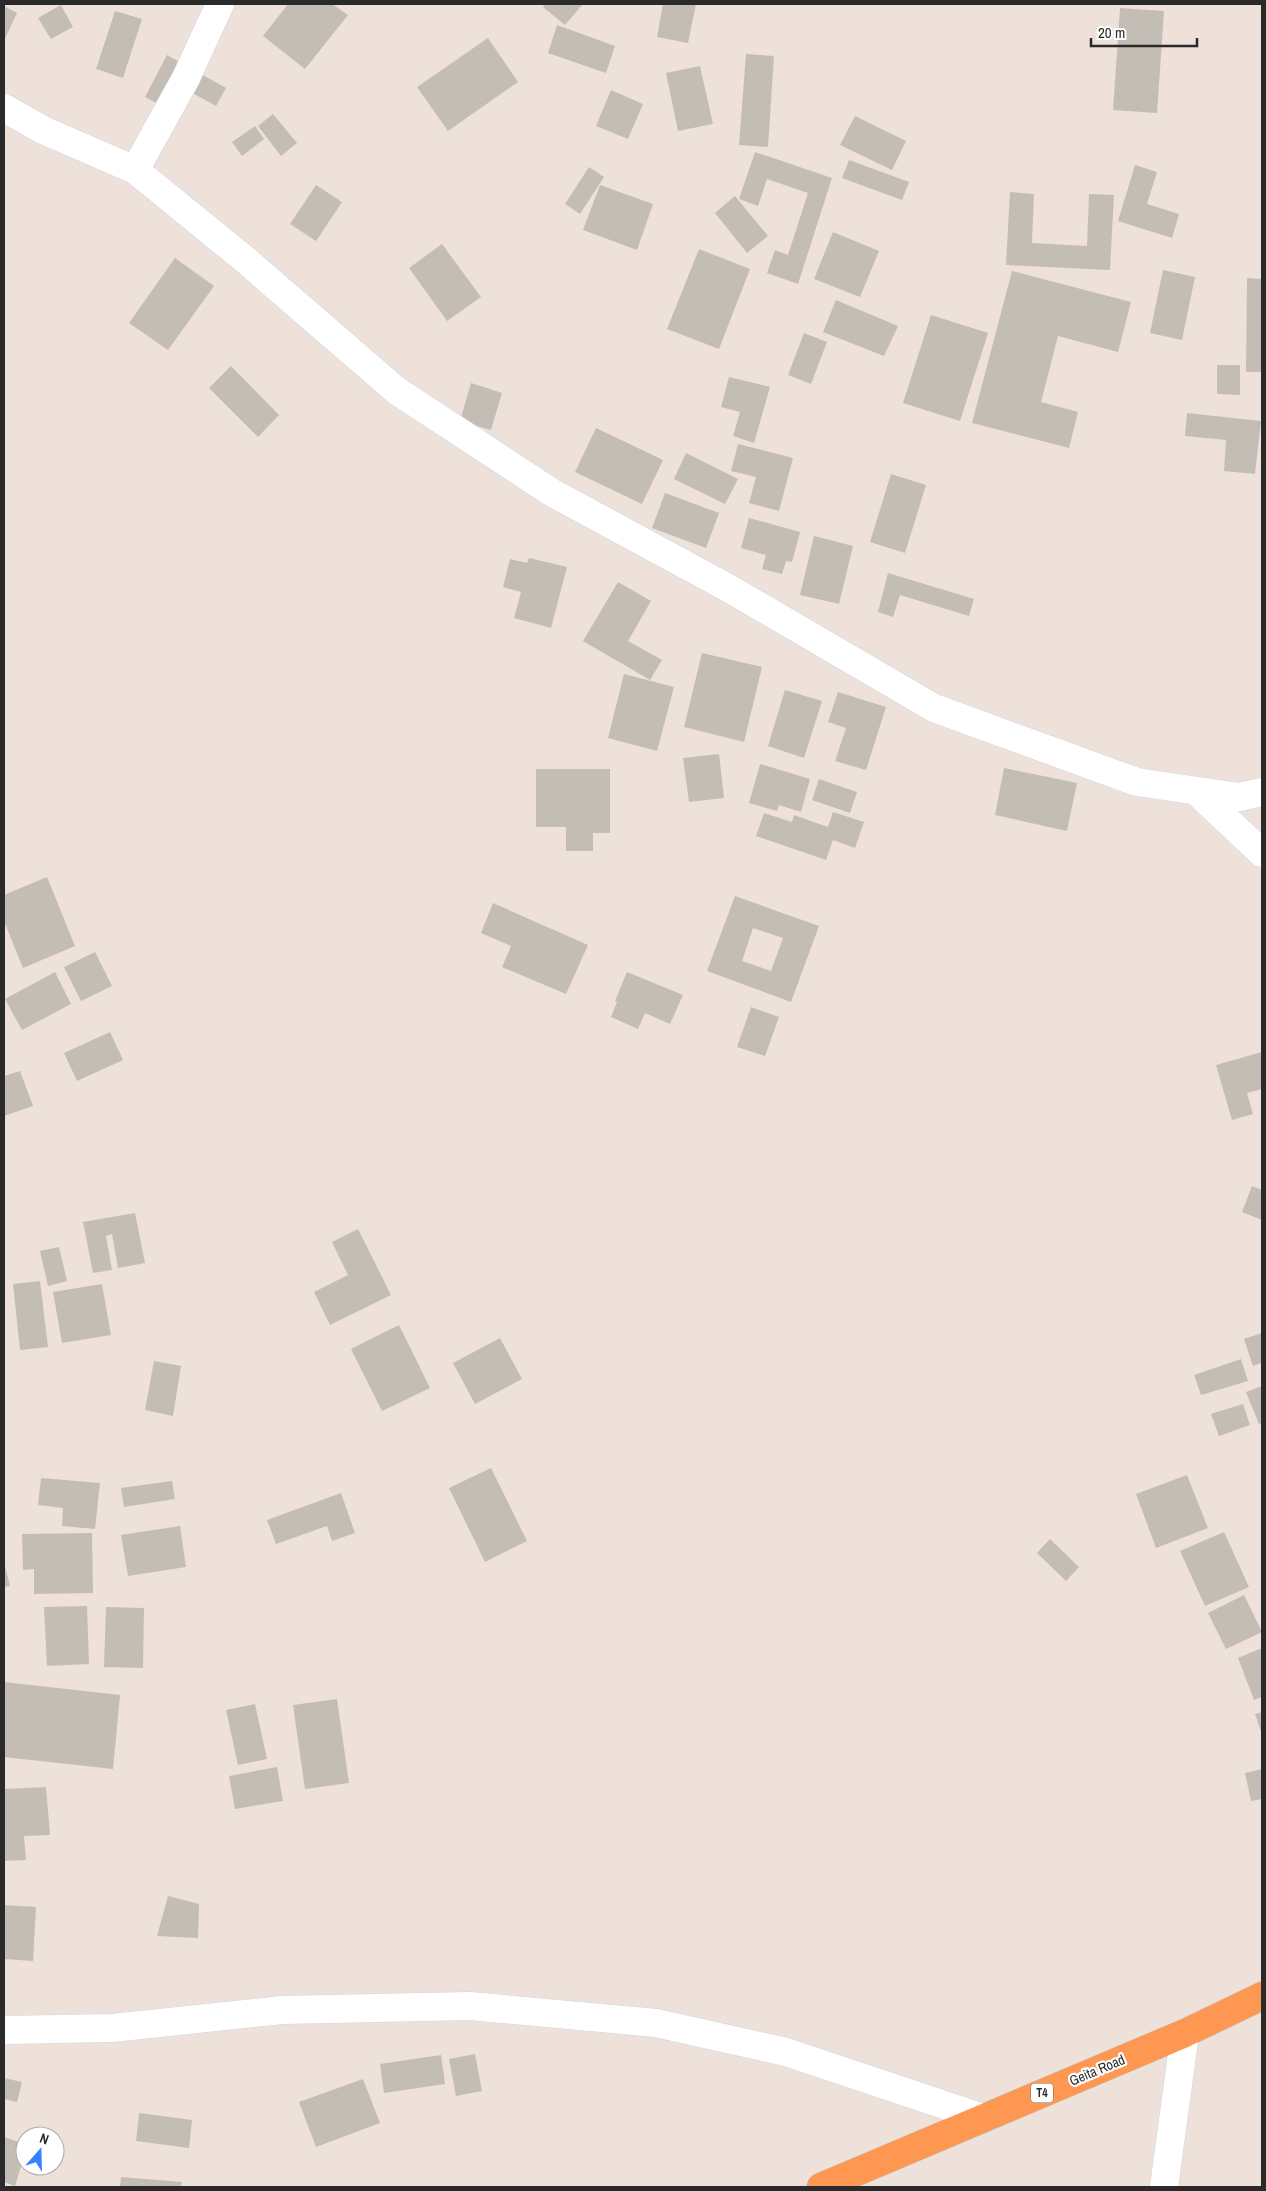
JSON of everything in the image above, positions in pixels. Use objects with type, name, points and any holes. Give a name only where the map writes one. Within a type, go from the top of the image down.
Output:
[{"type":"highway","name":"Geita Road","points":[[820,2187],[1185,2033],[1262,1996]]},
{"type":"street","points":[[136,170],[186,78],[220,4]]},
{"type":"street","points":[[4,108],[43,130],[136,170],[242,257],[398,391],[551,492],[730,589],[934,708],[1137,782],[1239,797],[1262,792]]},
{"type":"street","points":[[1196,791],[1262,854]]},
{"type":"street","points":[[4,2030],[112,2028],[282,2010],[480,2006],[665,2025],[786,2052],[983,2118]]},
{"type":"street","points":[[1164,2187],[1185,2033]]},
{"type":"building","points":[[288,4],[332,4],[348,15],[305,69],[263,36]]},
{"type":"building","points":[[545,4],[583,4],[565,25],[543,7]]},
{"type":"building","points":[[663,4],[696,4],[688,43],[657,37]]},
{"type":"building","points":[[61,5],[73,27],[51,39],[38,18]]},
{"type":"building","points":[[4,6],[17,13],[4,41]]},
{"type":"building","points":[[1120,8],[1164,11],[1157,113],[1113,110]]},
{"type":"building","points":[[115,11],[142,19],[123,78],[96,69]]},
{"type":"building","points":[[557,25],[615,46],[606,73],[548,53]]},
{"type":"building","points":[[488,38],[518,82],[448,131],[417,87]]},
{"type":"building","points":[[746,54],[774,56],[768,147],[739,145]]},
{"type":"building","points":[[167,55],[226,88],[216,106],[180,86],[168,109],[145,97]]},
{"type":"building","points":[[700,66],[713,124],[678,131],[666,73]]},
{"type":"building","points":[[611,90],[643,104],[628,139],[596,126]]},
{"type":"building","points":[[273,114],[297,143],[281,156],[258,126]]},
{"type":"building","points":[[855,116],[906,141],[892,170],[840,145]]},
{"type":"building","points":[[255,126],[264,139],[242,156],[232,142]]},
{"type":"building","points":[[755,152],[832,178],[798,284],[767,273],[775,250],[788,255],[808,193],[767,179],[758,206],[739,199]]},
{"type":"building","points":[[849,160],[909,182],[902,200],[842,178]]},
{"type":"building","points":[[1135,165],[1157,172],[1147,204],[1179,214],[1172,238],[1118,221]]},
{"type":"building","points":[[589,167],[604,177],[580,214],[565,204]]},
{"type":"building","points":[[316,185],[342,202],[316,241],[290,224]]},
{"type":"building","points":[[600,185],[653,204],[637,250],[583,230]]},
{"type":"building","points":[[1010,192],[1034,194],[1032,243],[1087,246],[1089,194],[1114,195],[1110,270],[1006,265]]},
{"type":"building","points":[[735,196],[768,236],[747,253],[715,213]]},
{"type":"building","points":[[833,232],[879,251],[860,297],[814,279]]},
{"type":"building","points":[[442,244],[481,297],[447,321],[409,268]]},
{"type":"building","points":[[699,249],[750,269],[719,349],[667,329]]},
{"type":"building","points":[[175,258],[214,286],[168,350],[129,323]]},
{"type":"building","points":[[1163,270],[1195,277],[1182,340],[1150,333]]},
{"type":"building","points":[[1012,271],[1131,302],[1118,352],[1058,336],[1041,402],[1078,412],[1069,448],[972,423]]},
{"type":"building","points":[[1247,278],[1262,279],[1262,372],[1246,372]]},
{"type":"building","points":[[836,300],[898,326],[884,356],[823,332]]},
{"type":"building","points":[[931,315],[988,333],[960,421],[903,403]]},
{"type":"building","points":[[804,333],[827,342],[811,384],[788,375]]},
{"type":"building","points":[[1217,365],[1240,365],[1240,395],[1217,394]]},
{"type":"building","points":[[231,366],[279,415],[258,437],[209,388]]},
{"type":"building","points":[[729,377],[770,387],[754,443],[733,436],[740,412],[721,407]]},
{"type":"building","points":[[471,383],[502,393],[491,430],[460,421]]},
{"type":"building","points":[[1187,413],[1261,421],[1255,474],[1224,471],[1226,440],[1185,436]]},
{"type":"building","points":[[596,428],[663,460],[642,504],[575,472]]},
{"type":"building","points":[[738,444],[793,458],[779,511],[749,503],[756,477],[731,471]]},
{"type":"building","points":[[686,453],[738,479],[725,504],[674,479]]},
{"type":"building","points":[[891,474],[926,485],[905,553],[870,542]]},
{"type":"building","points":[[665,493],[719,513],[706,548],[652,528]]},
{"type":"building","points":[[749,518],[800,532],[792,562],[786,561],[782,574],[762,569],[766,555],[741,548]]},
{"type":"building","points":[[814,536],[853,546],[839,604],[800,595]]},
{"type":"building","points":[[529,558],[567,567],[551,628],[514,618],[521,592],[503,587],[510,559],[527,563]]},
{"type":"building","points":[[888,573],[974,599],[969,616],[900,595],[893,617],[878,612]]},
{"type":"building","points":[[618,582],[651,601],[628,641],[662,660],[650,680],[583,641]]},
{"type":"building","points":[[702,653],[762,667],[744,742],[684,727]]},
{"type":"building","points":[[624,674],[674,687],[657,751],[608,738]]},
{"type":"building","points":[[785,690],[822,701],[804,758],[768,746]]},
{"type":"building","points":[[838,692],[886,707],[866,770],[835,761],[846,728],[828,722]]},
{"type":"building","points":[[719,754],[724,798],[689,802],[683,758]]},
{"type":"building","points":[[760,764],[810,779],[801,812],[779,805],[777,811],[749,803]]},
{"type":"building","points":[[1004,768],[1077,783],[1067,831],[995,815]]},
{"type":"building","points":[[536,769],[610,769],[610,833],[593,833],[593,851],[566,851],[566,827],[536,827]]},
{"type":"building","points":[[819,779],[857,792],[850,813],[812,800]]},
{"type":"building","points":[[833,812],[864,822],[855,848],[833,840],[826,860],[756,836],[764,813],[792,822],[794,815],[828,827]]},
{"type":"building","points":[[47,877],[75,946],[23,968],[4,921],[4,895]]},
{"type":"building","points":[[735,896],[819,926],[791,1002],[707,971]],"holes":[[[753,928],[783,938],[771,971],[742,961]]]},
{"type":"building","points":[[493,903],[588,945],[566,994],[502,967],[511,946],[481,933]]},
{"type":"building","points":[[95,952],[112,986],[81,1001],[64,967]]},
{"type":"building","points":[[55,972],[71,1004],[22,1030],[5,999]]},
{"type":"building","points":[[627,972],[683,995],[670,1024],[645,1013],[638,1029],[611,1017],[617,1002],[615,1001]]},
{"type":"building","points":[[751,1007],[779,1017],[765,1056],[737,1047]]},
{"type":"building","points":[[110,1032],[123,1060],[77,1081],[64,1053]]},
{"type":"building","points":[[1262,1052],[1262,1089],[1247,1093],[1253,1114],[1232,1120],[1216,1065]]},
{"type":"building","points":[[20,1071],[33,1106],[4,1116],[4,1076]]},
{"type":"building","points":[[1252,1186],[1262,1190],[1262,1220],[1242,1212]]},
{"type":"building","points":[[135,1213],[145,1263],[118,1268],[112,1234],[106,1236],[112,1270],[93,1273],[83,1222]]},
{"type":"building","points":[[358,1229],[391,1295],[330,1325],[314,1292],[348,1275],[332,1242]]},
{"type":"building","points":[[59,1247],[67,1281],[48,1286],[40,1251]]},
{"type":"building","points":[[40,1281],[48,1347],[20,1350],[13,1284]]},
{"type":"building","points":[[102,1284],[111,1335],[62,1343],[53,1292]]},
{"type":"building","points":[[399,1325],[430,1388],[382,1411],[351,1349]]},
{"type":"building","points":[[1262,1333],[1262,1363],[1253,1366],[1244,1339]]},
{"type":"building","points":[[500,1338],[522,1379],[475,1404],[453,1363]]},
{"type":"building","points":[[1241,1359],[1248,1381],[1201,1395],[1194,1375]]},
{"type":"building","points":[[154,1361],[181,1366],[173,1416],[145,1410]]},
{"type":"building","points":[[1262,1386],[1262,1423],[1259,1424],[1246,1392]]},
{"type":"building","points":[[1243,1404],[1250,1425],[1219,1436],[1211,1414]]},
{"type":"building","points":[[491,1468],[527,1541],[485,1562],[449,1488]]},
{"type":"building","points":[[1187,1475],[1208,1528],[1156,1548],[1136,1494]]},
{"type":"building","points":[[41,1478],[100,1483],[95,1529],[62,1526],[63,1508],[38,1505]]},
{"type":"building","points":[[172,1481],[175,1499],[124,1507],[121,1488]]},
{"type":"building","points":[[341,1493],[355,1533],[332,1541],[327,1526],[276,1544],[267,1520]]},
{"type":"building","points":[[180,1526],[186,1567],[128,1576],[121,1535]]},
{"type":"building","points":[[1224,1532],[1249,1587],[1205,1606],[1180,1551]]},
{"type":"building","points":[[92,1533],[93,1593],[34,1594],[34,1569],[23,1570],[22,1534]]},
{"type":"building","points":[[1050,1539],[1079,1567],[1066,1581],[1037,1553]]},
{"type":"building","points":[[4,1562],[10,1586],[4,1587]]},
{"type":"building","points":[[1244,1595],[1262,1632],[1226,1649],[1208,1613]]},
{"type":"building","points":[[87,1606],[89,1664],[47,1666],[44,1607]]},
{"type":"building","points":[[106,1607],[144,1608],[143,1668],[104,1667]]},
{"type":"building","points":[[1262,1648],[1262,1697],[1254,1700],[1238,1658]]},
{"type":"building","points":[[4,1682],[120,1695],[113,1769],[4,1757]]},
{"type":"building","points":[[337,1699],[349,1783],[305,1789],[293,1705]]},
{"type":"building","points":[[255,1704],[267,1759],[238,1765],[226,1710]]},
{"type":"building","points":[[1262,1712],[1262,1735],[1255,1714]]},
{"type":"building","points":[[277,1767],[283,1801],[235,1809],[229,1776]]},
{"type":"building","points":[[1262,1769],[1262,1799],[1251,1801],[1245,1773]]},
{"type":"building","points":[[46,1787],[50,1835],[24,1836],[26,1860],[4,1861],[4,1789]]},
{"type":"building","points":[[168,1896],[199,1904],[198,1938],[157,1936]]},
{"type":"building","points":[[4,1905],[36,1907],[33,1961],[4,1959]]},
{"type":"building","points":[[475,2054],[482,2091],[456,2096],[449,2059]]},
{"type":"building","points":[[441,2055],[445,2084],[384,2093],[380,2064]]},
{"type":"building","points":[[4,2078],[22,2082],[17,2102],[4,2099]]},
{"type":"building","points":[[363,2079],[380,2123],[316,2147],[299,2102]]},
{"type":"building","points":[[139,2113],[192,2120],[189,2148],[136,2141]]},
{"type":"building","points":[[4,2137],[15,2141],[15,2176],[18,2176],[15,2186],[4,2182]]},
{"type":"building","points":[[121,2177],[182,2182],[181,2187],[120,2187]]}]
